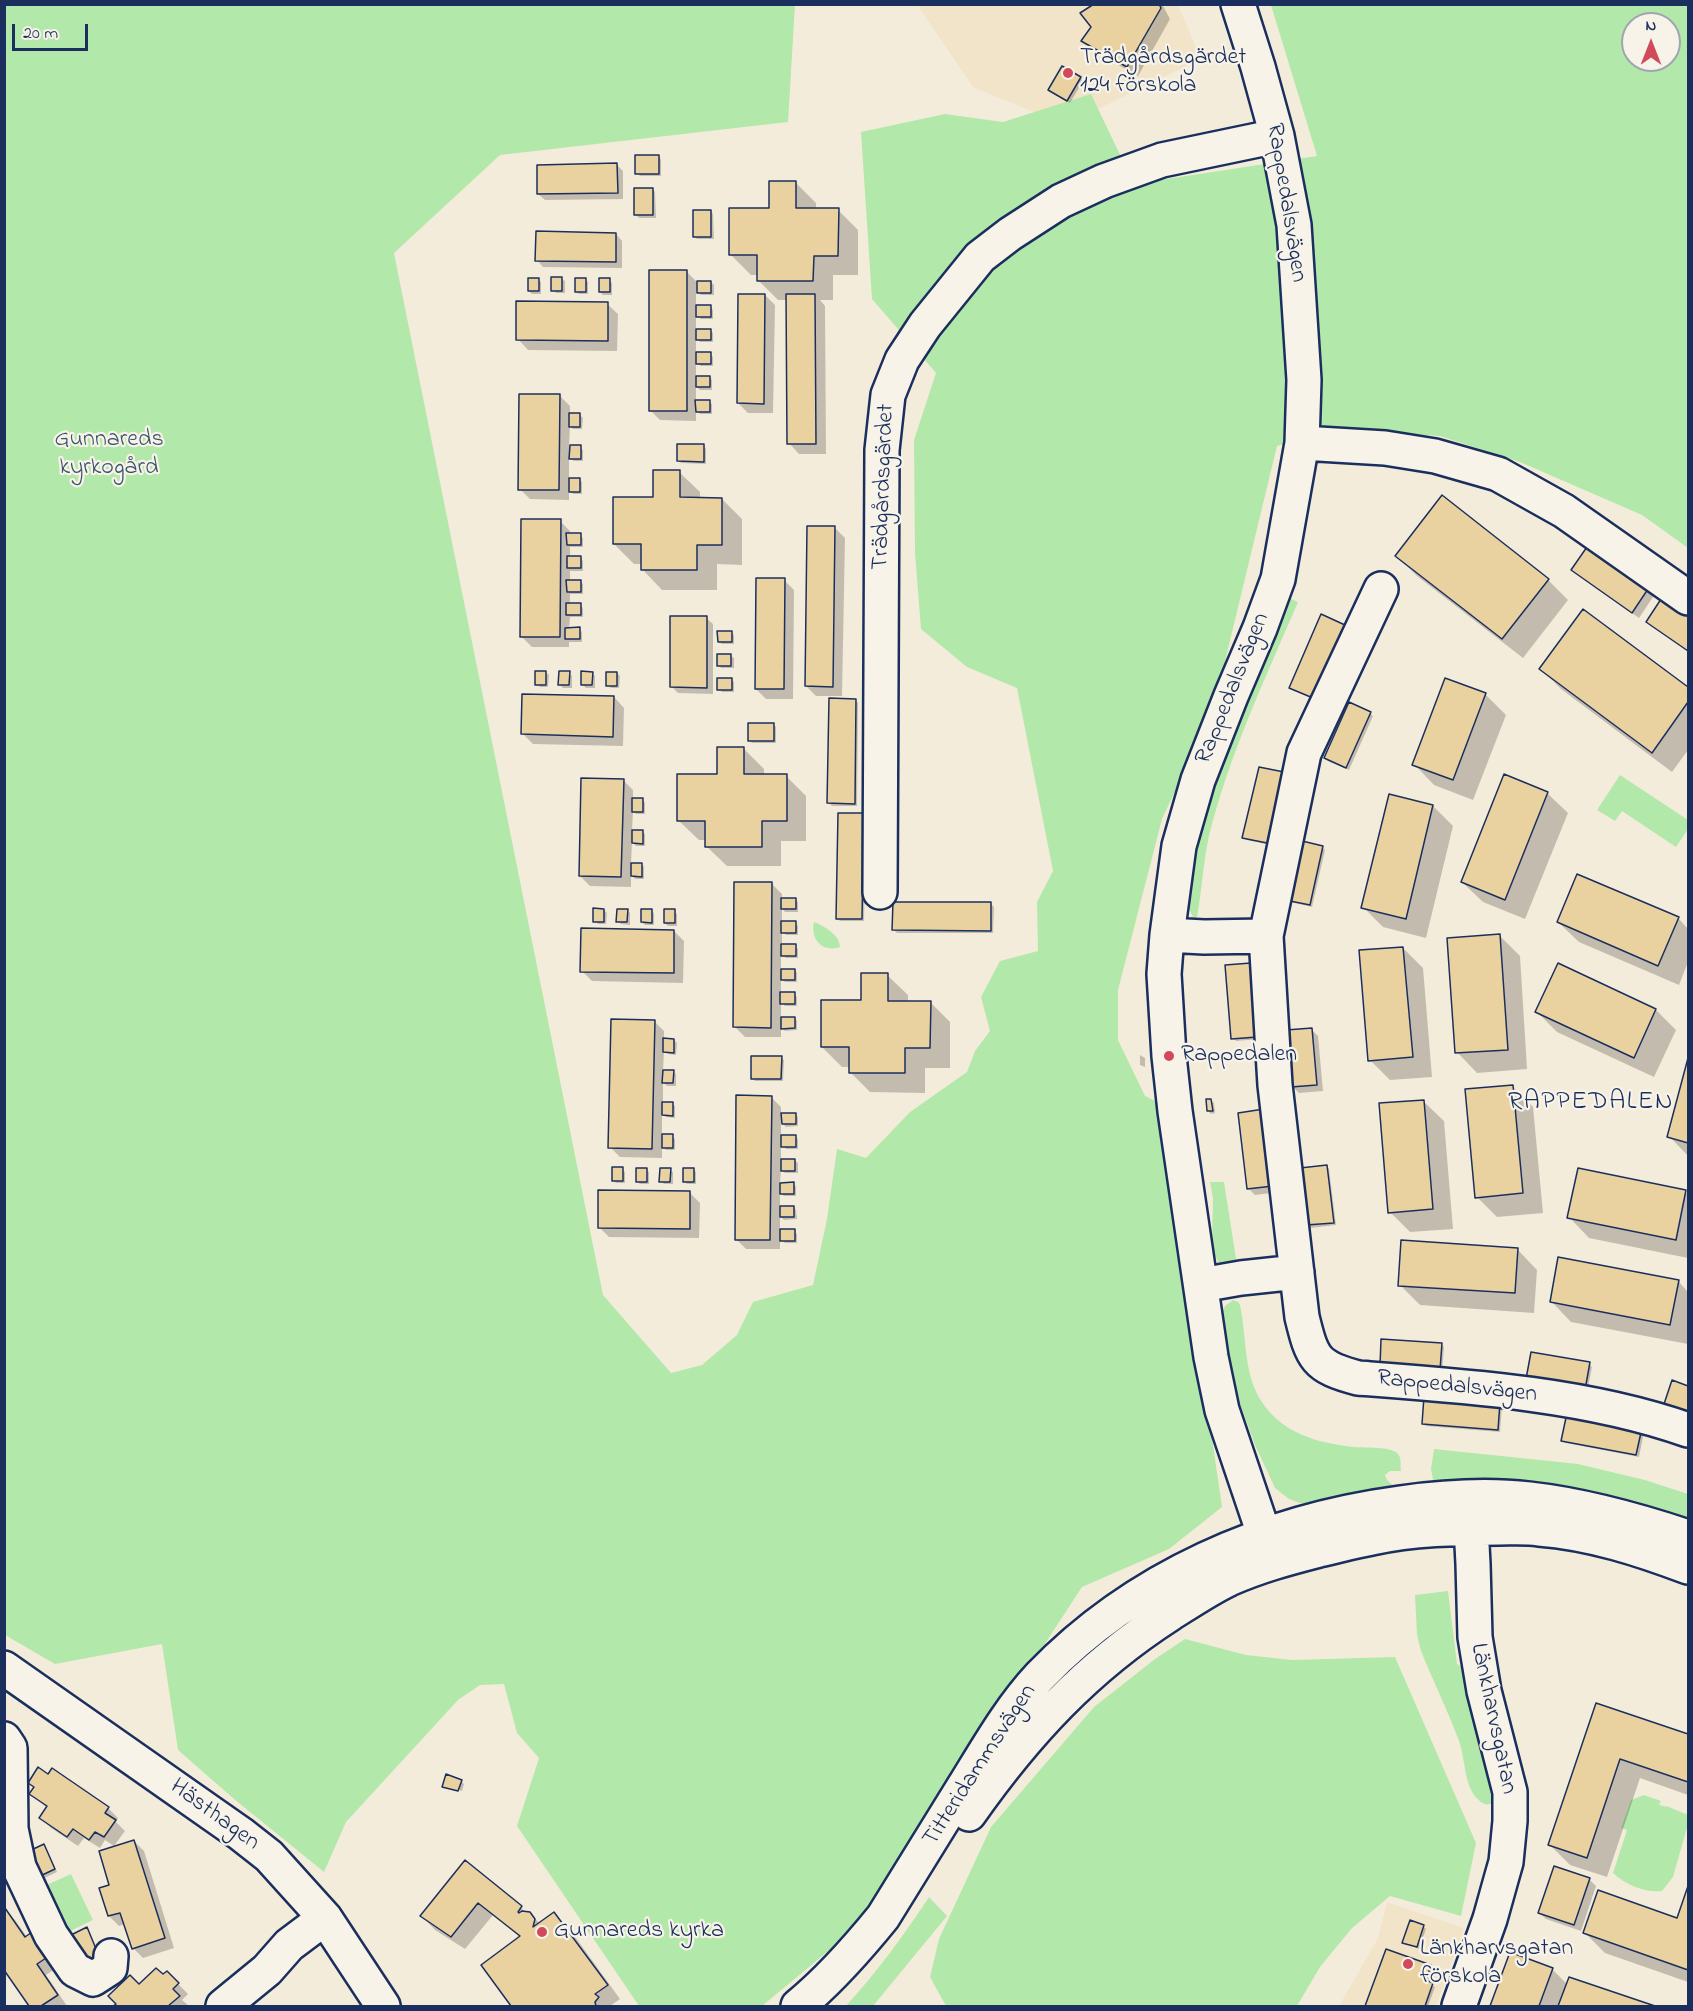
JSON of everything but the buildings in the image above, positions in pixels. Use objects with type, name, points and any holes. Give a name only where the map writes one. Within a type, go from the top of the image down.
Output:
[{"type":"street","name":"Rappedalsvägen","points":[[1238,4],[1277,136],[1294,225],[1304,380],[1302,443],[1278,579],[1198,780],[1179,846],[1164,974],[1169,1056],[1211,1357],[1222,1410],[1268,1548]]},
{"type":"street","name":"Trädgårdsgärdet","points":[[879,892],[882,450],[888,395],[902,360],[925,325],[980,257],[1010,234],[1061,201],[1104,181],[1162,160],[1277,136]]},
{"type":"street","points":[[1302,443],[1385,448],[1435,456],[1498,474],[1564,511],[1689,598]]},
{"type":"street","name":"Rappedalsvägen","points":[[1381,589],[1304,753],[1266,936],[1275,1085],[1302,1317],[1309,1346],[1322,1365],[1340,1374],[1358,1378],[1522,1393],[1654,1418],[1689,1430]]},
{"type":"street","points":[[1167,935],[1266,936]]},
{"type":"street","points":[[1201,1285],[1297,1272]]},
{"type":"street","name":"Titteridammsvägen","points":[[828,2007],[884,1945],[976,1805],[1042,1720],[1071,1690],[1135,1636],[1181,1606],[1228,1580],[1268,1548],[1360,1508],[1469,1496],[1529,1499],[1585,1509],[1689,1537]]},
{"type":"street","name":"Länkharvsgatan","points":[[1459,2007],[1503,1876],[1510,1821],[1510,1792],[1484,1691],[1474,1637],[1469,1496]]},
{"type":"street","name":"Titteridammsvägen","points":[[798,2007],[824,1984],[883,1917],[992,1739],[1039,1678],[1112,1613],[1150,1589],[1224,1550],[1268,1548],[1471,1528],[1539,1528],[1606,1540],[1689,1567]]},
{"type":"street","name":"Hästhagen","points":[[4,1668],[269,1856],[325,1918],[383,2007]]},
{"type":"street","points":[[4,1739],[10,1748],[12,1829],[19,1867],[51,1935],[75,1970],[93,1979],[110,1968],[111,1956]]},
{"type":"street","points":[[223,2007],[267,1970],[289,1945],[325,1918]]},
{"type":"shaded area","name":"Trädgårdsgärdet 124 förskola","points":[[919,5],[1178,5],[1201,59],[1065,125],[973,87]]},
{"type":"shaded area","name":"Länkharvsgatan förskola","points":[[1387,1902],[1464,1928],[1436,2006],[1339,2006],[1378,1938]]},
{"type":"green space","name":"Gunnareds kyrkogård","points":[[4,5],[795,5],[788,122],[500,155],[394,253],[603,1295],[671,1373],[702,1365],[737,1335],[753,1302],[813,1285],[827,1219],[837,1149],[866,1158],[910,1112],[967,1072],[975,1051],[990,1031],[981,997],[1000,961],[1038,951],[1037,902],[1053,871],[1017,688],[967,667],[921,629],[915,553],[914,440],[936,373],[872,299],[861,132],[945,114],[1003,122],[1091,94],[1134,184],[1317,156],[1271,5],[1688,5],[1688,548],[1642,515],[1520,462],[1440,436],[1335,429],[1277,446],[1213,711],[1162,819],[1118,990],[1118,1040],[1145,1096],[1155,1101],[1178,1204],[1222,1507],[1169,1549],[1082,1587],[982,1740],[919,1843],[845,1937],[762,2006],[639,2006],[517,1826],[539,1758],[517,1733],[504,1684],[480,1685],[458,1700],[346,1822],[324,1872],[178,1750],[162,1644],[55,1664],[5,1635]]},
{"type":"green space","points":[[1284,596],[1298,602],[1249,718],[1217,806],[1205,856],[1197,917],[1193,917],[1185,901],[1190,865],[1208,791]]},
{"type":"green space","points":[[1620,775],[1688,820],[1688,829],[1676,847],[1622,811],[1615,821],[1597,810]]},
{"type":"green space","points":[[814,922],[834,935],[840,947],[828,948],[819,943],[814,934]]},
{"type":"green space","points":[[1210,1182],[1224,1182],[1237,1265],[1227,1267],[1220,1265],[1213,1252],[1213,1198]]},
{"type":"green space","points":[[1233,1300],[1240,1305],[1246,1355],[1252,1380],[1262,1402],[1271,1413],[1280,1422],[1302,1435],[1327,1443],[1395,1451],[1400,1458],[1401,1471],[1390,1471],[1385,1475],[1399,1491],[1310,1504],[1289,1499],[1275,1488],[1255,1445],[1229,1365],[1220,1318],[1225,1306]]},
{"type":"green space","points":[[1434,1449],[1578,1464],[1645,1480],[1688,1494],[1688,1518],[1638,1502],[1567,1487],[1510,1484],[1434,1485],[1431,1469]]},
{"type":"green space","points":[[1448,1591],[1457,1664],[1463,1668],[1473,1703],[1495,1798],[1490,1804],[1481,1802],[1471,1789],[1459,1741],[1421,1651],[1417,1635],[1415,1595]]},
{"type":"green space","points":[[1185,1639],[1246,1655],[1292,1660],[1395,1657],[1476,1843],[1461,1916],[1390,1896],[1352,1928],[1320,1967],[1297,2006],[946,2006],[930,1977],[939,1939],[991,1827],[1094,1707],[1155,1659]]},
{"type":"green space","points":[[1644,1795],[1661,1801],[1659,1805],[1688,1815],[1688,1824],[1673,1877],[1662,1891],[1649,1891],[1636,1887],[1613,1873],[1627,1830],[1621,1828],[1631,1800]]},
{"type":"green space","points":[[71,1874],[93,1920],[60,1936],[38,1889]]},
{"type":"green space","points":[[929,1897],[947,1916],[873,2006],[846,2006],[890,1953]]},
{"type":"place","name":"Trädgårdsgärdet 124 förskola","points":[[1068,73]]},
{"type":"place","name":"Rappedalen","points":[[1169,1056]]},
{"type":"place","name":"Gunnareds kyrka","points":[[542,1932]]},
{"type":"place","name":"Länkharvsgatan förskola","points":[[1408,1964]]},
{"type":"district","name":"RAPPEDALEN","points":[[1591,1104]]}]
